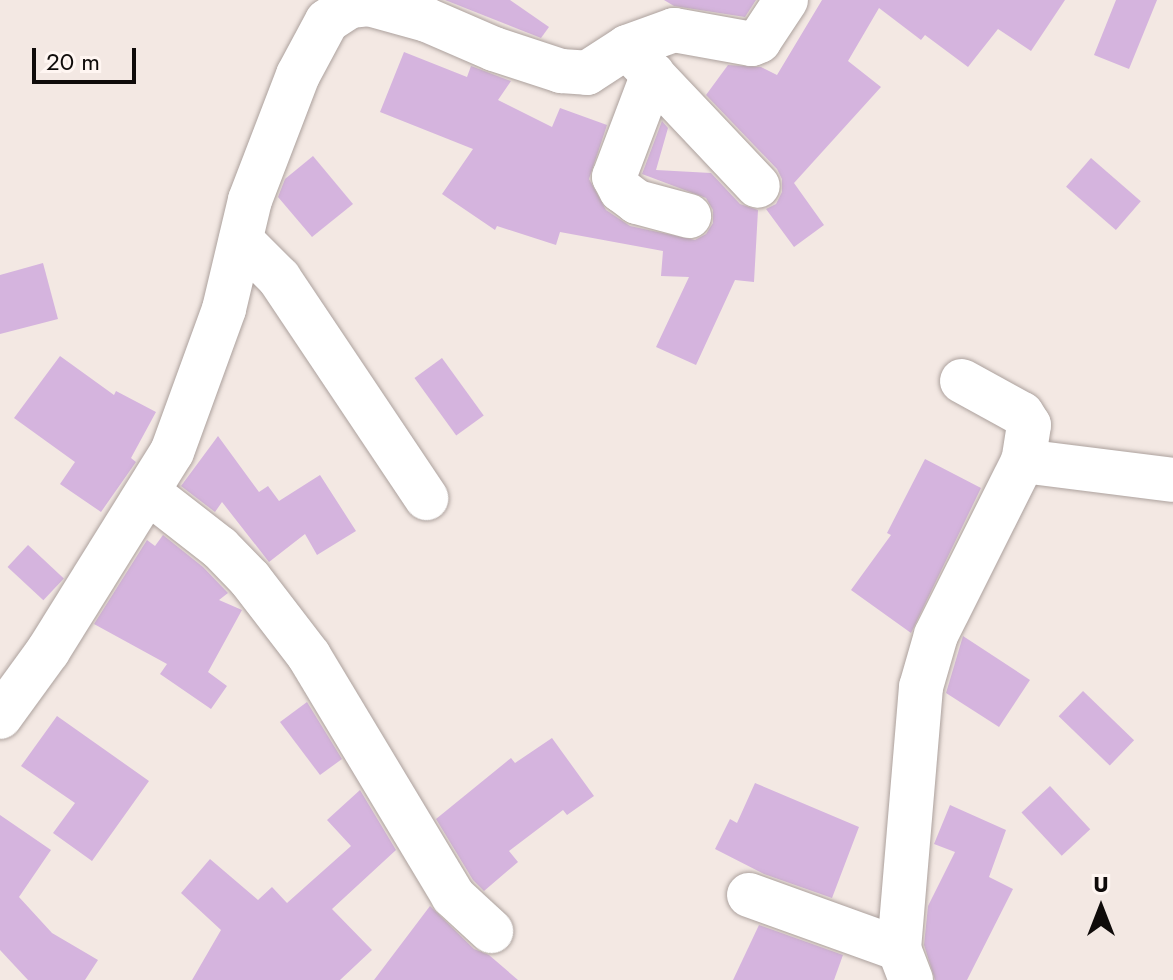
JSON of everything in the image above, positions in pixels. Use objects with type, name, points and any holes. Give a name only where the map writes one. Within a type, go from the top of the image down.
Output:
[{"type":"street","points":[[0,717],[40,662],[172,452],[224,309],[250,200],[298,75],[327,21],[350,6],[369,4],[427,20],[494,49],[561,71],[587,73],[640,61],[674,30],[752,44],[759,41],[786,0]]},
{"type":"street","points":[[640,61],[758,186]]},
{"type":"street","points":[[640,61],[614,177],[621,190],[637,202],[689,216]]},
{"type":"street","points":[[241,240],[279,278],[426,498]]},
{"type":"street","points":[[749,895],[905,964],[921,687],[936,635],[1023,461],[1029,425],[1022,414],[962,381]]},
{"type":"street","points":[[1023,461],[1173,480]]},
{"type":"street","points":[[148,492],[220,548],[250,579],[309,656],[453,896],[491,931]]},
{"type":"building","points":[[445,0],[510,0],[549,27],[541,38]]},
{"type":"building","points":[[664,0],[756,0],[745,17],[674,6]]},
{"type":"building","points":[[822,0],[1065,0],[1031,51],[998,29],[968,67],[925,35],[921,40],[879,8],[848,61],[881,87],[794,183],[824,225],[794,247],[766,209],[776,204],[782,192],[782,179],[777,169],[706,95],[728,65],[761,67],[777,75]]},
{"type":"building","points":[[1116,0],[1157,0],[1129,69],[1094,55]]},
{"type":"building","points":[[404,52],[467,77],[471,66],[511,81],[498,100],[552,127],[560,108],[607,125],[589,179],[606,210],[630,226],[695,240],[706,234],[713,223],[713,210],[706,198],[642,174],[662,121],[668,128],[656,170],[711,173],[740,204],[758,210],[754,282],[735,280],[696,365],[656,347],[689,277],[661,276],[663,251],[560,232],[556,245],[497,226],[495,230],[442,194],[473,149],[380,112]]},
{"type":"building","points":[[313,156],[353,204],[312,237],[278,197],[285,179]]},
{"type":"building","points":[[1091,158],[1141,201],[1116,230],[1066,187]]},
{"type":"building","points":[[43,263],[58,319],[0,334],[0,275]]},
{"type":"building","points":[[60,356],[114,395],[116,391],[156,412],[131,458],[136,462],[101,512],[60,484],[75,462],[14,418]]},
{"type":"building","points":[[442,358],[484,415],[456,435],[414,378]]},
{"type":"building","points":[[218,436],[259,492],[268,486],[279,501],[320,475],[356,531],[317,555],[305,534],[269,562],[222,502],[215,512],[181,486]]},
{"type":"building","points":[[925,459],[981,488],[911,633],[851,590],[891,535],[887,533]]},
{"type":"building","points":[[163,535],[203,567],[228,593],[219,600],[242,610],[208,672],[227,686],[211,709],[160,674],[167,664],[94,624],[147,540],[155,546]]},
{"type":"building","points":[[28,545],[64,578],[43,600],[8,567]]},
{"type":"building","points":[[963,636],[1030,680],[999,727],[946,693]]},
{"type":"building","points":[[1083,691],[1134,740],[1110,765],[1059,716]]},
{"type":"building","points":[[307,702],[342,759],[320,775],[280,722]]},
{"type":"building","points":[[57,716],[149,781],[92,861],[53,833],[75,803],[21,766]]},
{"type":"building","points":[[552,738],[594,796],[567,815],[563,810],[509,851],[518,862],[484,891],[473,880],[436,819],[511,758],[515,763]]},
{"type":"building","points":[[755,783],[859,827],[832,898],[764,874],[715,849],[730,819],[737,823]]},
{"type":"building","points":[[1050,786],[1090,829],[1062,856],[1021,813]]},
{"type":"building","points":[[360,790],[396,850],[332,909],[372,950],[340,980],[192,980],[221,930],[181,893],[210,859],[258,900],[272,887],[287,903],[351,846],[327,820]]},
{"type":"building","points":[[950,805],[1006,830],[989,877],[1013,889],[967,980],[935,980],[924,945],[928,906],[955,852],[934,844]]},
{"type":"building","points":[[0,815],[51,850],[19,897],[52,933],[98,960],[85,980],[28,980],[0,950]]},
{"type":"building","points":[[430,906],[474,949],[489,955],[518,980],[374,980]]},
{"type":"building","points":[[759,925],[843,955],[834,980],[733,980]]}]
